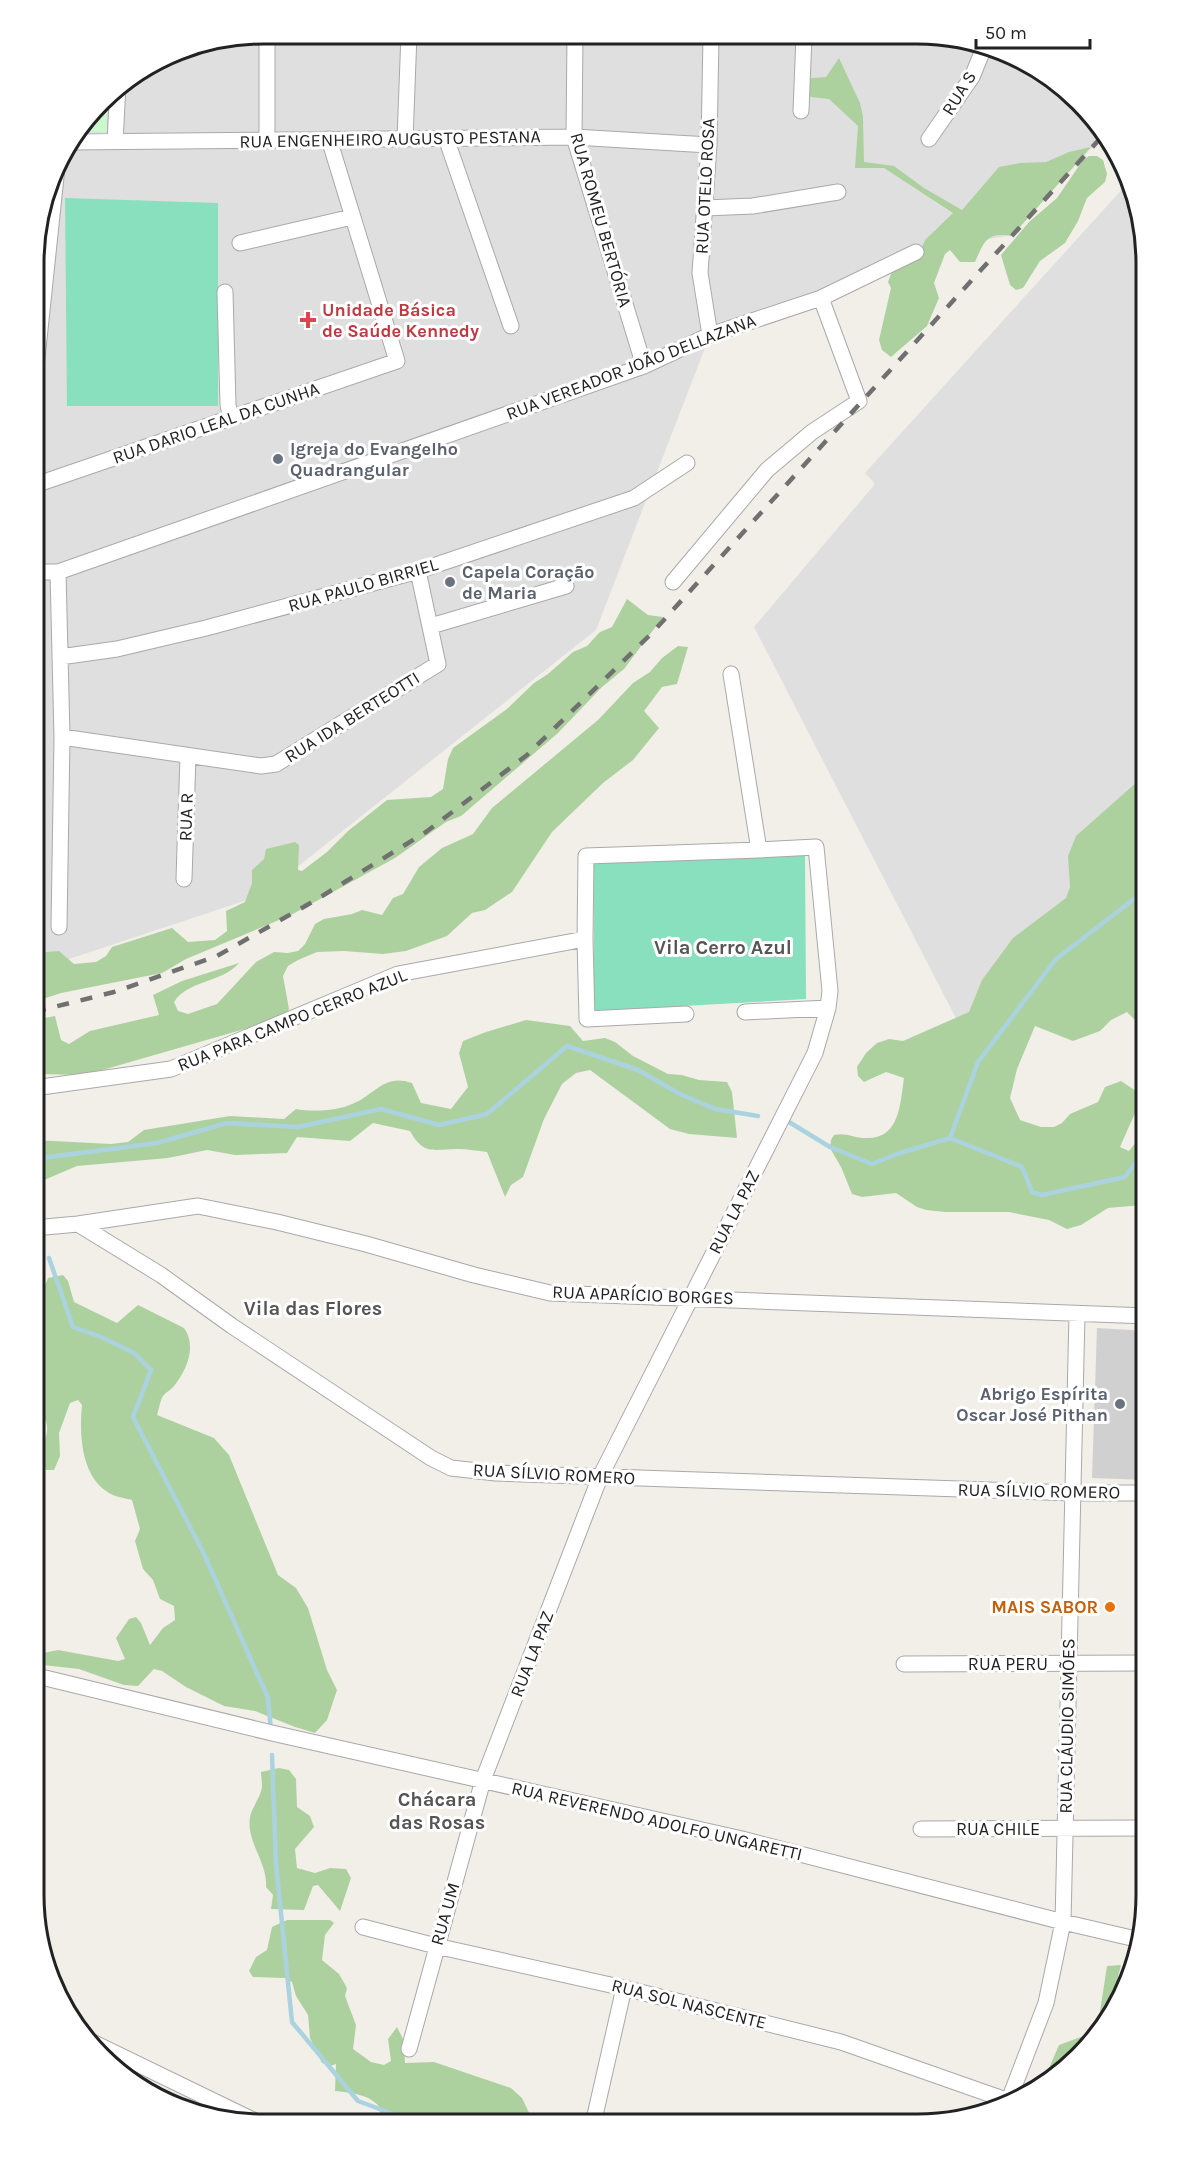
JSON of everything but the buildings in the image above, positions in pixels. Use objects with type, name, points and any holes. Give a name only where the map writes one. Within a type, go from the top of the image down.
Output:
[{"type":"street","points":[[267,44],[267,140]]},
{"type":"street","points":[[405,139],[409,44]]},
{"type":"street","name":"RUA ROMEU BERTÓRIA","points":[[575,44],[574,137],[644,366]]},
{"type":"street","name":"RUA OTELO ROSA","points":[[710,335],[700,273],[709,145],[711,44]]},
{"type":"street","points":[[801,111],[804,44]]},
{"type":"street","name":"RUA S","points":[[929,140],[972,77],[982,53]]},
{"type":"street","points":[[115,142],[117,99]]},
{"type":"street","name":"RUA ENGENHEIRO AUGUSTO PESTANA","points":[[79,142],[574,137],[709,145]]},
{"type":"street","points":[[446,138],[511,326]]},
{"type":"street","points":[[240,243],[352,217],[328,140]]},
{"type":"street","points":[[705,208],[753,206],[838,192]]},
{"type":"street","points":[[44,292],[54,195]]},
{"type":"street","name":"RUA DARIO LEAL DA CUNHA","points":[[44,482],[397,361],[352,217]]},
{"type":"street","name":"RUA VEREADOR JOÃO DELLAZANA","points":[[44,572],[58,572],[644,366],[710,335],[821,298],[916,252]]},
{"type":"street","points":[[225,292],[228,405],[231,418]]},
{"type":"street","points":[[672,582],[767,470],[812,432],[859,401],[821,298]]},
{"type":"street","name":"RUA PAULO BIRRIEL","points":[[60,657],[117,649],[184,633],[418,571],[634,498],[687,463]]},
{"type":"street","name":"RUA IDA BERTEOTTI","points":[[62,737],[261,766],[276,764],[438,664],[418,571]]},
{"type":"street","points":[[58,572],[62,737],[59,927]]},
{"type":"street","points":[[431,626],[566,586]]},
{"type":"street","points":[[686,1014],[588,1019],[585,939],[586,856],[759,850],[731,674]]},
{"type":"street","name":"RUA R","points":[[183,879],[188,756]]},
{"type":"street","name":"RUA LA PAZ","points":[[483,1780],[600,1477],[815,1053],[828,1008],[830,991],[816,847],[759,850]]},
{"type":"street","name":"RUA PARA CAMPO CERRO AZUL","points":[[44,1087],[171,1069],[398,974],[585,939]]},
{"type":"street","points":[[745,1012],[828,1008]]},
{"type":"street","name":"RUA APARÍCIO BORGES","points":[[78,1224],[198,1206],[321,1233],[474,1275],[550,1293],[1136,1316]]},
{"type":"street","points":[[44,1227],[78,1224]]},
{"type":"street","name":"RUA SÍLVIO ROMERO","points":[[78,1224],[161,1275],[232,1326],[430,1458],[451,1468],[496,1473],[600,1477],[1073,1493],[1136,1493]]},
{"type":"street","name":"RUA CLÁUDIO SIMÕES","points":[[1012,2094],[1046,2003],[1063,1922],[1077,1314]]},
{"type":"street","name":"RUA PERU","points":[[904,1664],[1136,1663]]},
{"type":"street","name":"RUA REVERENDO ADOLFO UNGARETTI","points":[[44,1678],[282,1736],[742,1839],[1132,1938]]},
{"type":"street","name":"RUA UM","points":[[409,2049],[483,1780]]},
{"type":"street","name":"RUA CHILE","points":[[921,1829],[1136,1828]]},
{"type":"street","name":"RUA SOL NASCENTE","points":[[363,1927],[841,2042],[998,2099]]},
{"type":"street","points":[[595,2114],[624,1988]]},
{"type":"street","points":[[107,2049],[239,2113]]},
{"type":"shaded area","points":[[248,44],[932,44],[974,51],[1015,66],[1039,80],[1062,98],[1091,129],[1099,140],[1012,235],[916,252],[710,335],[596,630],[262,895],[60,962],[44,964],[45,234],[55,192],[66,165],[80,141],[98,118],[129,89],[178,60],[219,48]]},
{"type":"shaded area","points":[[1123,188],[1132,219],[1136,248],[1136,831],[961,1028],[754,627],[875,484],[865,473]]},
{"type":"shaded area","name":"Abrigo Espírita Oscar José Pithan","points":[[1097,1328],[1136,1330],[1136,1480],[1092,1478]]},
{"type":"green space","points":[[839,58],[860,103],[863,116],[864,162],[894,166],[924,188],[962,210],[999,167],[1046,162],[1069,152],[1091,147],[1012,236],[997,235],[988,239],[975,262],[960,262],[950,250],[945,254],[934,283],[939,298],[927,326],[891,357],[882,350],[879,340],[891,288],[888,282],[894,266],[919,254],[925,240],[953,213],[884,168],[855,168],[858,126],[829,99],[811,97],[801,87],[812,78],[826,77]]},
{"type":"green space","points":[[107,109],[106,132],[87,131]]},
{"type":"green space","points":[[1089,156],[1097,156],[1103,160],[1107,174],[1105,182],[1087,198],[1078,221],[1065,243],[1040,261],[1023,288],[1016,290],[1010,285],[1001,255],[1029,222],[1057,198],[1083,160]]},
{"type":"green space","points":[[65,198],[218,203],[218,406],[67,406]]},
{"type":"green space","points":[[627,599],[648,615],[663,617],[624,669],[602,687],[558,733],[461,816],[446,822],[395,858],[291,915],[186,959],[162,973],[61,993],[44,999],[44,952],[59,951],[74,964],[96,962],[106,956],[112,947],[172,928],[188,942],[215,940],[227,931],[226,911],[245,902],[252,883],[252,870],[264,859],[266,849],[295,842],[299,845],[298,870],[302,871],[387,800],[431,797],[443,789],[448,759],[453,748],[507,709],[534,683],[573,652],[587,646],[600,632],[612,627]]},
{"type":"green space","points":[[678,646],[688,647],[677,684],[662,687],[644,711],[659,728],[633,760],[603,783],[552,832],[512,892],[485,910],[472,913],[447,936],[406,951],[383,954],[344,951],[317,952],[288,966],[283,976],[289,1009],[283,1018],[85,1075],[44,1074],[44,1018],[55,1016],[61,1040],[69,1044],[90,1031],[159,1015],[153,995],[182,981],[239,963],[232,970],[196,985],[180,995],[174,1002],[178,1011],[188,1014],[217,1004],[256,962],[274,952],[298,951],[305,944],[315,924],[324,919],[362,910],[382,915],[393,898],[403,894],[419,867],[442,848],[473,834],[492,808],[598,720],[633,683],[650,672],[662,658]]},
{"type":"green space","points":[[1136,783],[1136,1021],[1127,1012],[1111,1020],[1100,1031],[1073,1041],[1035,1026],[1017,1069],[1010,1098],[1020,1120],[1041,1127],[1054,1127],[1062,1123],[1070,1114],[1098,1102],[1105,1087],[1121,1081],[1136,1091],[1136,1111],[1120,1147],[1129,1151],[1136,1142],[1136,1206],[1108,1208],[1081,1225],[1067,1229],[1049,1220],[1009,1212],[926,1210],[917,1207],[896,1193],[862,1197],[852,1194],[830,1148],[831,1140],[834,1135],[838,1134],[866,1138],[886,1133],[892,1126],[899,1109],[904,1078],[886,1072],[864,1082],[858,1076],[857,1067],[866,1053],[877,1043],[889,1039],[903,1041],[969,1012],[982,980],[1013,938],[1066,898],[1070,887],[1068,856],[1076,836]]},
{"type":"green space","points":[[805,854],[806,999],[594,1011],[594,863]]},
{"type":"green space","points":[[526,1020],[570,1026],[583,1041],[605,1038],[668,1074],[727,1082],[732,1092],[737,1138],[689,1134],[670,1129],[590,1070],[576,1073],[562,1084],[544,1119],[523,1177],[511,1185],[505,1197],[487,1152],[425,1148],[410,1131],[373,1123],[350,1141],[297,1137],[287,1153],[235,1155],[207,1150],[168,1158],[77,1166],[44,1180],[44,1141],[111,1144],[128,1142],[144,1130],[230,1116],[284,1119],[296,1109],[324,1110],[346,1106],[360,1100],[380,1086],[394,1081],[412,1083],[421,1103],[451,1109],[468,1087],[459,1053],[463,1041]]},
{"type":"green space","points":[[63,1275],[68,1281],[74,1302],[117,1323],[138,1305],[184,1328],[190,1342],[189,1358],[179,1380],[163,1396],[157,1415],[214,1438],[229,1455],[278,1575],[296,1588],[308,1608],[327,1670],[337,1690],[327,1720],[315,1733],[255,1711],[224,1706],[186,1687],[162,1671],[154,1669],[138,1686],[124,1685],[79,1669],[44,1665],[44,1653],[58,1650],[118,1661],[125,1659],[116,1638],[129,1619],[136,1617],[141,1623],[150,1645],[163,1628],[175,1620],[174,1606],[160,1599],[153,1580],[143,1569],[135,1541],[140,1529],[132,1500],[109,1493],[100,1486],[87,1466],[81,1429],[82,1405],[78,1400],[70,1403],[59,1433],[60,1456],[54,1470],[46,1470],[44,1465],[47,1424],[44,1417],[44,1288],[48,1278]]},
{"type":"green space","points":[[279,1768],[289,1770],[296,1779],[297,1807],[310,1816],[314,1827],[295,1849],[297,1868],[315,1873],[330,1868],[346,1869],[351,1878],[340,1911],[318,1885],[313,1886],[304,1910],[271,1909],[273,1895],[266,1887],[264,1869],[251,1835],[250,1817],[262,1786],[261,1772]]},
{"type":"green space","points":[[287,1920],[330,1920],[334,1923],[325,1935],[322,1960],[339,1974],[347,1988],[345,1996],[356,2025],[353,2049],[371,2062],[384,2065],[391,2061],[388,2039],[397,2027],[404,2041],[405,2063],[434,2062],[511,2088],[522,2098],[530,2114],[380,2114],[381,2109],[372,2100],[360,2095],[335,2091],[336,2064],[330,2066],[322,2063],[310,2038],[308,2015],[296,1996],[292,1982],[285,1978],[253,1977],[249,1971],[256,1957],[267,1950],[272,1927]]},
{"type":"green space","points":[[1121,1965],[1114,1993],[1099,2018],[1107,1966]]},
{"type":"green space","points":[[1086,2035],[1048,2072],[1059,2045]]},
{"type":"waterway","points":[[950,1138],[978,1062],[1056,959],[1136,897]]},
{"type":"waterway","points":[[44,1158],[157,1143],[227,1123],[298,1127],[381,1109],[439,1125],[487,1114],[567,1046],[638,1070],[680,1094],[715,1109],[758,1116]]},
{"type":"waterway","points":[[789,1122],[830,1147],[872,1164],[950,1138],[1022,1167],[1032,1192],[1042,1195],[1125,1177],[1136,1162]]},
{"type":"waterway","points":[[49,1258],[73,1327],[134,1353],[151,1370],[133,1417],[204,1554],[268,1698],[271,1731]]},
{"type":"waterway","points":[[272,1755],[276,1864],[292,2022],[358,2101],[393,2114]]},
{"type":"railway","points":[[44,1010],[114,992],[217,956],[314,901],[426,832],[527,755],[652,633],[1099,140]]},
{"type":"place","name":"Unidade Básica de Saúde Kennedy","points":[[308,320]]},
{"type":"place","name":"Igreja do Evangelho Quadrangular","points":[[278,459]]},
{"type":"place","name":"Capela Coração de Maria","points":[[450,582]]},
{"type":"place","name":"Abrigo Espírita Oscar José Pithan","points":[[1120,1404]]},
{"type":"place","name":"MAIS SABOR","points":[[1110,1607]]},
{"type":"district","name":"Vila Cerro Azul","points":[[723,947]]},
{"type":"district","name":"Vila das Flores","points":[[313,1308]]},
{"type":"district","name":"Chácara das Rosas","points":[[437,1810]]}]
